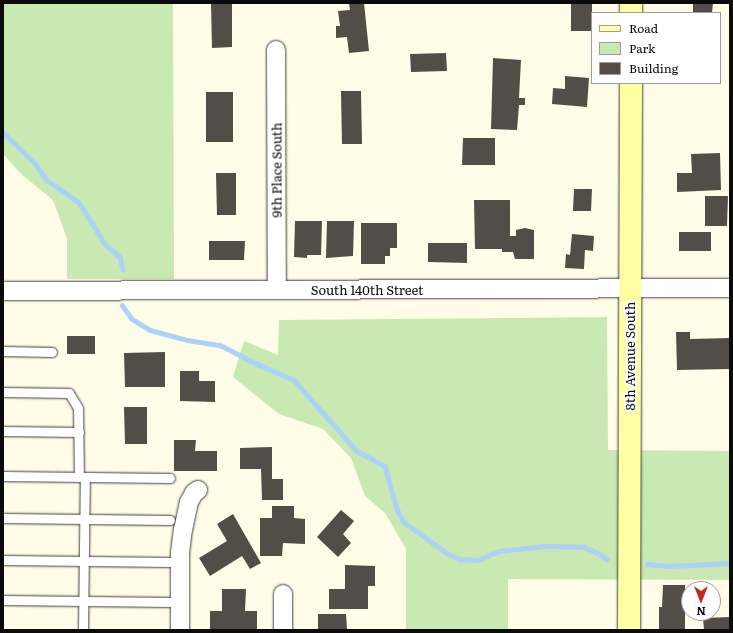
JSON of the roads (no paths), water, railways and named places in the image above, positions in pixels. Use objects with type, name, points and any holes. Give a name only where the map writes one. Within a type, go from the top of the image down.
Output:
[{"type":"street","name":"9th Place South","points":[[276,50],[277,290]]},
{"type":"street","name":"8th Avenue South","points":[[628,630],[631,84]]},
{"type":"street","name":"South 140th Street","points":[[3,291],[730,288]]},
{"type":"street","points":[[180,630],[180,553],[189,502],[198,490]]},
{"type":"street","points":[[283,594],[283,630]]},
{"type":"lane","points":[[3,352],[52,352]]},
{"type":"lane","points":[[3,392],[69,393],[78,408],[84,519],[83,630]]},
{"type":"lane","points":[[3,431],[79,432]]},
{"type":"lane","points":[[3,476],[170,478]]},
{"type":"lane","points":[[3,518],[170,520]]},
{"type":"lane","points":[[3,560],[170,562]]},
{"type":"lane","points":[[3,600],[170,602]]},
{"type":"waterway","points":[[3,132],[35,163],[47,180],[79,202],[105,244],[120,257],[123,270]]},
{"type":"waterway","points":[[122,305],[132,319],[150,330],[187,340],[220,345],[251,361],[294,380],[357,451],[385,466],[397,509],[404,522],[448,554],[460,559],[478,560],[499,551],[545,546],[584,547],[607,559]]},
{"type":"waterway","points":[[647,564],[669,566],[730,563]]}]
